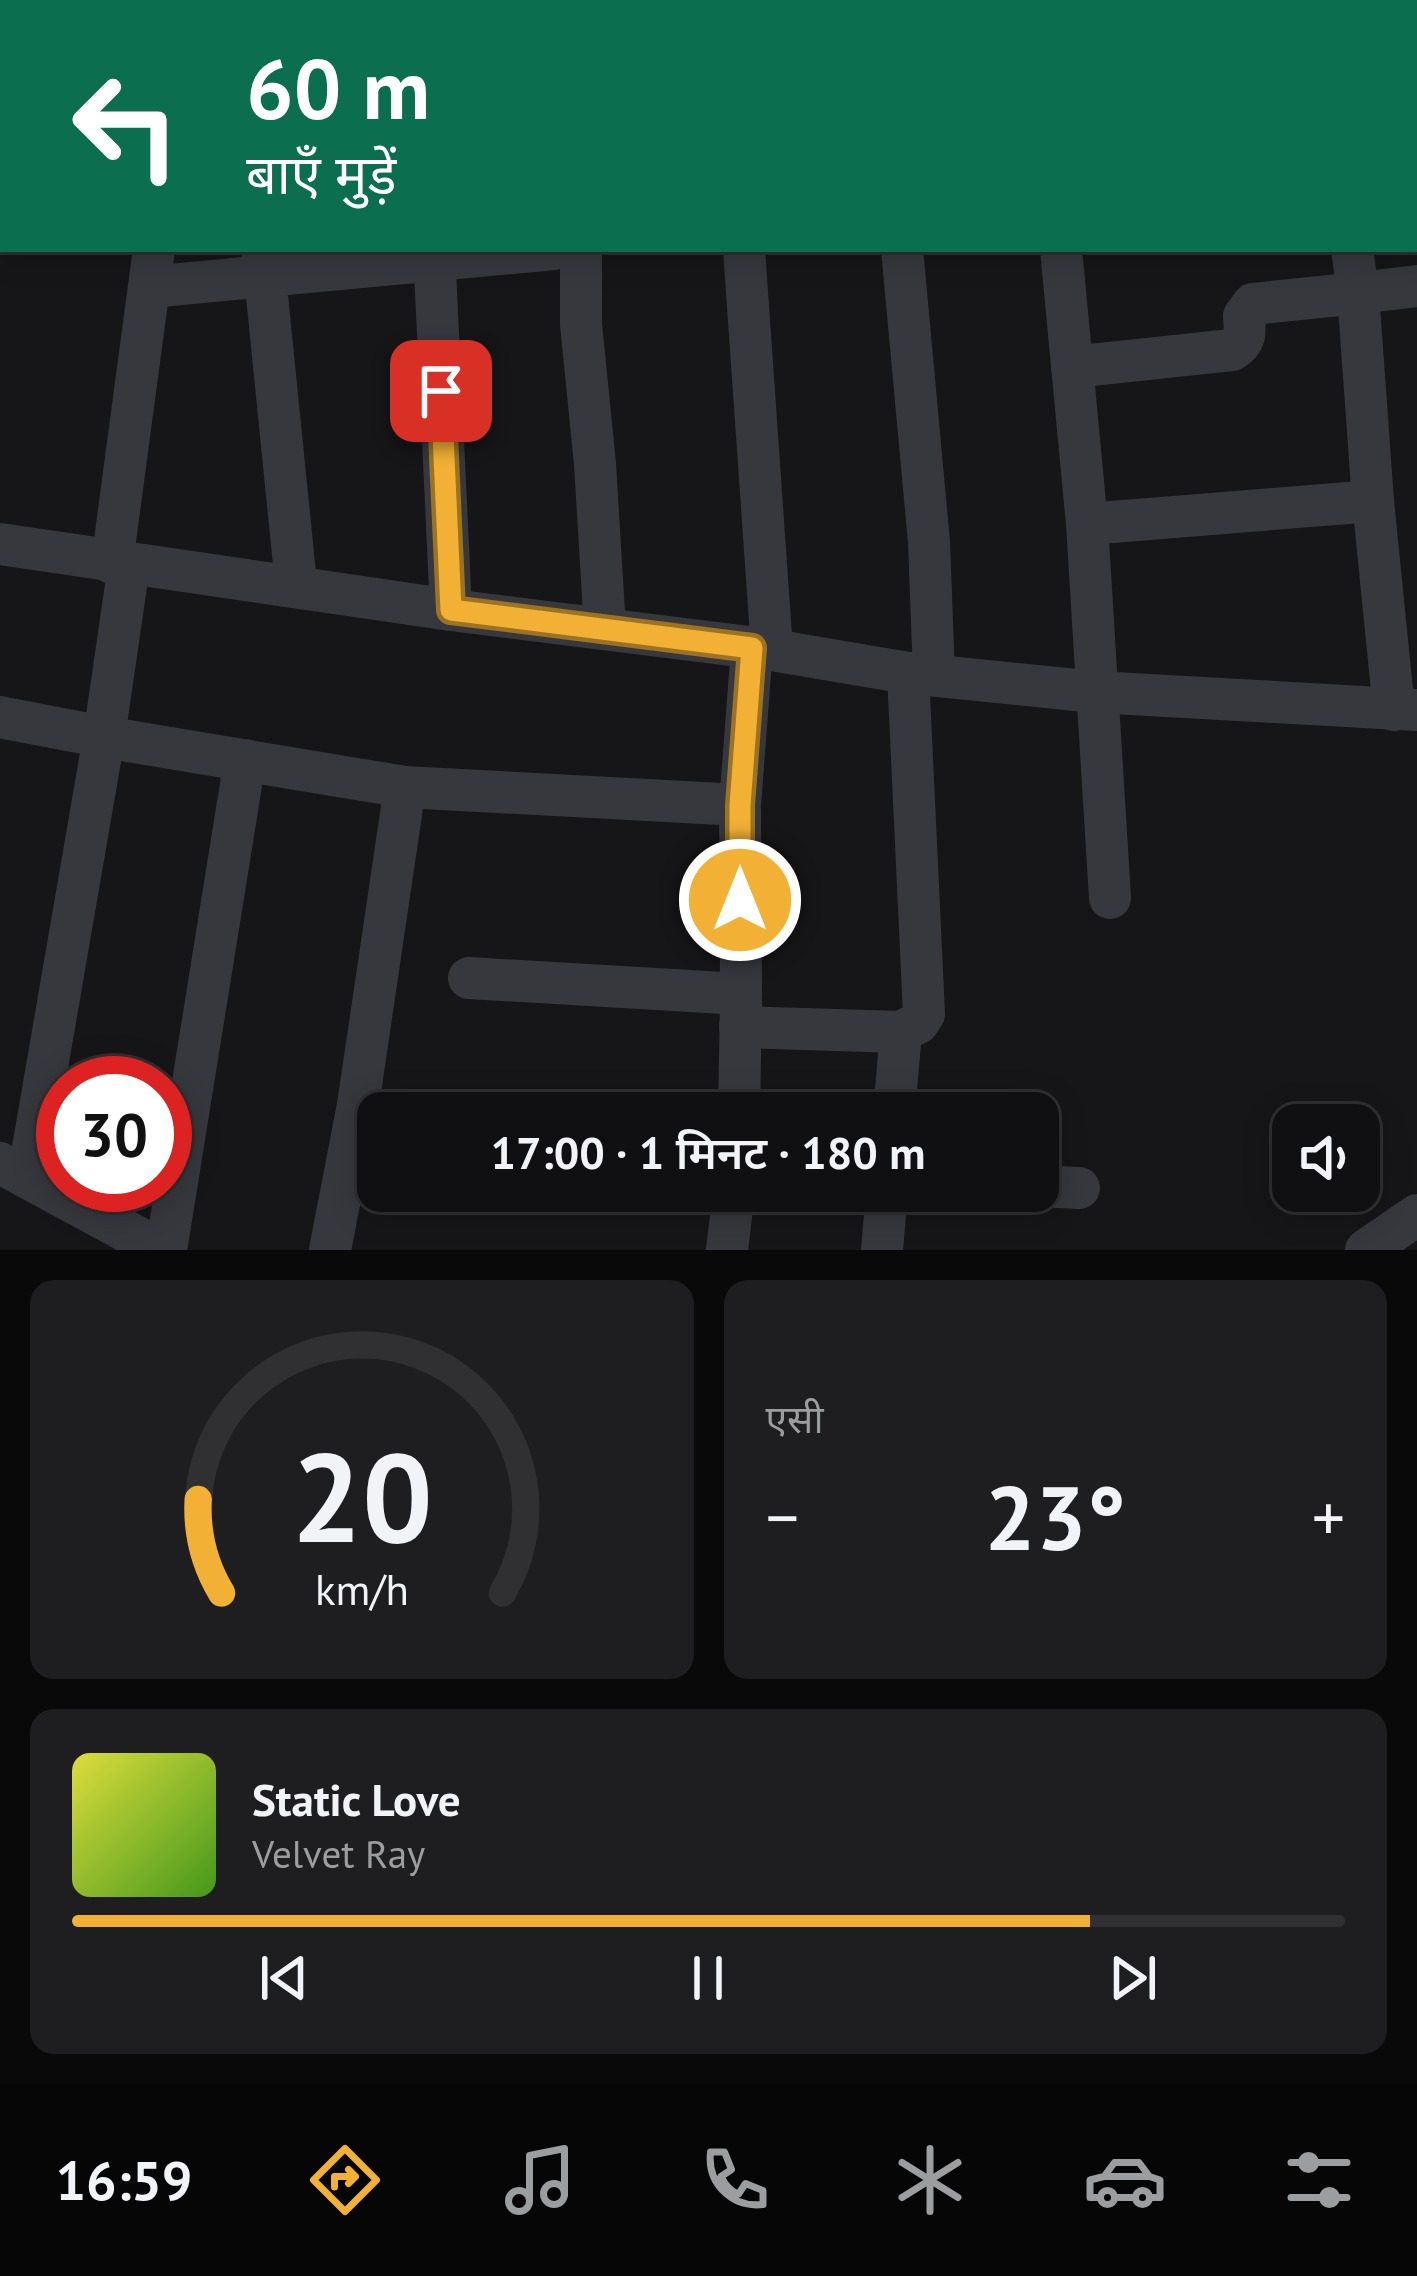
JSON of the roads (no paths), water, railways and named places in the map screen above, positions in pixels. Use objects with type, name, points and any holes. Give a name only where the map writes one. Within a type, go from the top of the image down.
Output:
[{"type":"street","points":[[245,760],[229,880],[163,1250],[14,1170],[104,737],[152,268],[482,252]]},
{"type":"street","points":[[581,252],[580,324],[605,629]]},
{"type":"street","points":[[739,1092],[740,805],[762,649],[744,252]]},
{"type":"street","points":[[469,978],[901,1032],[924,1014],[921,674],[929,542],[902,252]]},
{"type":"street","points":[[1061,252],[1087,524],[1110,898]]},
{"type":"street","points":[[0,544],[921,674],[1096,692],[1406,710],[1373,501],[1352,252]]},
{"type":"street","points":[[434,254],[451,610]]},
{"type":"street","points":[[263,262],[296,584]]},
{"type":"street","points":[[1072,367],[1232,350],[1242,344],[1244,316],[1253,304],[1417,286]]},
{"type":"street","points":[[1087,524],[1373,501]]},
{"type":"street","points":[[0,717],[405,787],[740,805]]},
{"type":"street","points":[[370,1092],[405,787]]},
{"type":"street","points":[[896,1092],[901,1032]]},
{"type":"street","points":[[331,1250],[357,1166]]},
{"type":"street","points":[[727,1250],[732,1212]]},
{"type":"street","points":[[882,1250],[885,1212]]},
{"type":"street","points":[[1366,1250],[1417,1215]]}]
